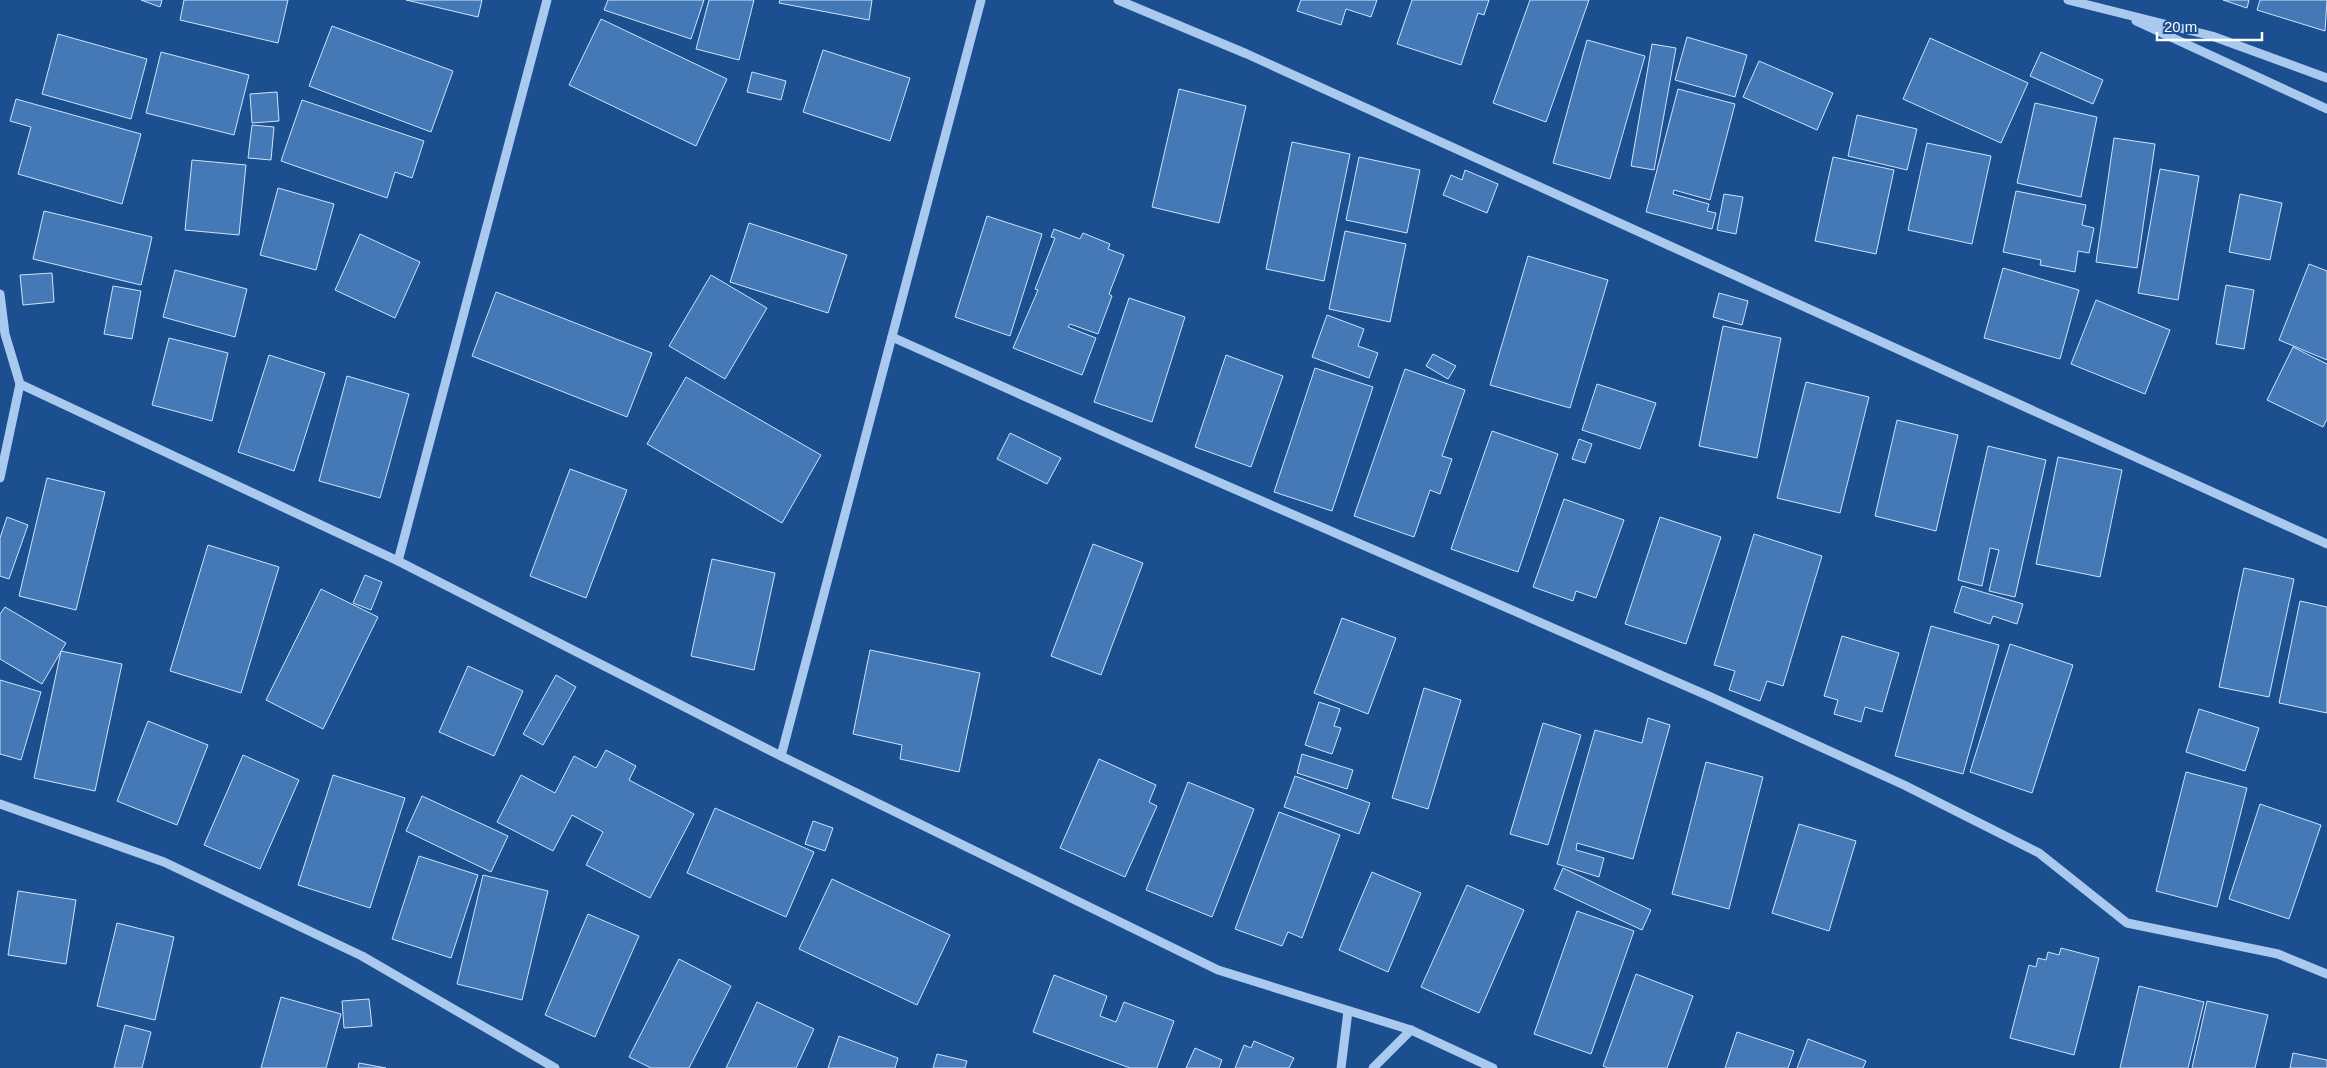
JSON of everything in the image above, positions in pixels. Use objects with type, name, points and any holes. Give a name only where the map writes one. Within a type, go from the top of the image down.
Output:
[{"type":"street","points":[[398,561],[547,0]]},
{"type":"street","points":[[782,756],[982,0]]},
{"type":"street","points":[[1118,0],[1247,54],[2327,544]]},
{"type":"street","points":[[2068,0],[2212,36],[2327,78]]},
{"type":"street","points":[[2090,0],[2327,109]]},
{"type":"street","points":[[0,294],[5,334],[20,384],[0,478]]},
{"type":"street","points":[[892,337],[1131,444],[1709,696],[1904,785],[2039,853],[2127,923],[2278,954],[2327,974]]},
{"type":"street","points":[[20,384],[398,561],[782,756],[1218,970],[1411,1030],[1493,1068]]},
{"type":"street","points":[[0,804],[164,862],[362,956],[556,1068]]},
{"type":"street","points":[[1340,1068],[1348,1011]]},
{"type":"street","points":[[1373,1068],[1411,1030]]},
{"type":"building","points":[[141,0],[162,0],[160,7]]},
{"type":"building","points":[[184,0],[288,0],[278,43],[180,20]]},
{"type":"building","points":[[406,0],[482,0],[478,17]]},
{"type":"building","points":[[608,0],[704,0],[691,39],[604,10]]},
{"type":"building","points":[[709,0],[754,0],[739,60],[696,49]]},
{"type":"building","points":[[780,0],[872,0],[869,20],[779,3]]},
{"type":"building","points":[[1301,0],[1377,0],[1371,17],[1346,9],[1341,25],[1297,11]]},
{"type":"building","points":[[1412,0],[1489,0],[1484,15],[1478,13],[1461,65],[1397,44]]},
{"type":"building","points":[[1530,0],[1589,0],[1546,122],[1493,103]]},
{"type":"building","points":[[2223,0],[2249,0],[2247,8]]},
{"type":"building","points":[[2260,0],[2327,0],[2325,31],[2257,10]]},
{"type":"building","points":[[601,19],[727,79],[696,146],[569,85]]},
{"type":"building","points":[[332,26],[453,71],[431,132],[309,86]]},
{"type":"building","points":[[58,34],[147,59],[131,119],[42,94]]},
{"type":"building","points":[[1687,37],[1747,55],[1735,97],[1675,80]]},
{"type":"building","points":[[1930,38],[2028,83],[2001,143],[1903,99]]},
{"type":"building","points":[[1587,40],[1645,56],[1610,179],[1553,163]]},
{"type":"building","points":[[1652,44],[1676,48],[1654,170],[1631,166]]},
{"type":"building","points":[[823,50],[910,78],[890,141],[803,112]]},
{"type":"building","points":[[161,52],[249,75],[234,135],[146,113]]},
{"type":"building","points":[[2041,52],[2103,80],[2093,104],[2030,76]]},
{"type":"building","points":[[1759,61],[1833,93],[1817,130],[1743,97]]},
{"type":"building","points":[[752,72],[786,81],[781,100],[747,92]]},
{"type":"building","points":[[1179,89],[1246,106],[1219,223],[1152,207]]},
{"type":"building","points":[[1678,89],[1735,104],[1710,200],[1674,190],[1673,194],[1709,204],[1707,211],[1716,213],[1712,229],[1646,212]]},
{"type":"building","points":[[277,92],[279,121],[252,123],[250,94]]},
{"type":"building","points":[[16,99],[141,134],[122,204],[18,174],[31,127],[10,121]]},
{"type":"building","points":[[302,100],[424,141],[412,178],[395,172],[387,198],[281,161]]},
{"type":"building","points":[[2035,103],[2097,117],[2081,197],[2017,183]]},
{"type":"building","points":[[1857,115],[1917,129],[1907,170],[1848,156]]},
{"type":"building","points":[[252,125],[274,127],[271,160],[248,158]]},
{"type":"building","points":[[2114,138],[2155,144],[2137,268],[2096,262]]},
{"type":"building","points":[[1292,142],[1350,154],[1324,281],[1266,269]]},
{"type":"building","points":[[1927,143],[1991,156],[1972,244],[1908,230]]},
{"type":"building","points":[[1359,157],[1420,170],[1407,233],[1346,220]]},
{"type":"building","points":[[1833,157],[1894,170],[1876,254],[1815,241]]},
{"type":"building","points":[[192,160],[246,165],[239,235],[185,230]]},
{"type":"building","points":[[2160,169],[2199,176],[2178,300],[2138,293]]},
{"type":"building","points":[[1465,170],[1498,184],[1487,213],[1443,195],[1451,175],[1462,180]]},
{"type":"building","points":[[278,188],[334,204],[316,270],[260,255]]},
{"type":"building","points":[[2016,191],[2086,205],[2082,225],[2094,228],[2089,253],[2078,251],[2075,272],[2040,265],[2041,260],[2003,252]]},
{"type":"building","points":[[1724,194],[1743,197],[1736,234],[1717,230]]},
{"type":"building","points":[[2240,194],[2282,203],[2270,260],[2229,252]]},
{"type":"building","points":[[44,211],[152,237],[141,285],[33,259]]},
{"type":"building","points":[[987,216],[1042,234],[1010,336],[955,317]]},
{"type":"building","points":[[749,223],[847,255],[828,313],[730,282]]},
{"type":"building","points":[[1054,229],[1080,239],[1083,233],[1110,244],[1108,249],[1124,255],[1109,294],[1112,296],[1098,334],[1070,324],[1068,327],[1096,338],[1082,375],[1013,348],[1038,290],[1035,289],[1055,238],[1051,237]]},
{"type":"building","points":[[1345,231],[1406,244],[1390,322],[1329,309]]},
{"type":"building","points":[[360,234],[420,262],[395,318],[335,290]]},
{"type":"building","points":[[1528,256],[1608,280],[1570,408],[1490,385]]},
{"type":"building","points":[[2309,264],[2327,271],[2327,360],[2279,340]]},
{"type":"building","points":[[2003,268],[2079,290],[2060,359],[1984,338]]},
{"type":"building","points":[[175,270],[247,289],[235,337],[163,317]]},
{"type":"building","points":[[52,273],[54,302],[23,305],[20,275]]},
{"type":"building","points":[[711,275],[767,308],[725,379],[669,346]]},
{"type":"building","points":[[2226,285],[2254,290],[2244,349],[2216,344]]},
{"type":"building","points":[[113,286],[141,291],[132,339],[104,334]]},
{"type":"building","points":[[496,292],[652,353],[627,417],[472,356]]},
{"type":"building","points":[[1719,293],[1748,301],[1742,325],[1713,317]]},
{"type":"building","points":[[1129,298],[1185,317],[1152,422],[1094,402]]},
{"type":"building","points":[[2096,300],[2170,330],[2145,394],[2071,364]]},
{"type":"building","points":[[1327,315],[1364,329],[1358,346],[1378,353],[1369,378],[1312,357]]},
{"type":"building","points":[[1723,326],[1781,338],[1757,458],[1699,446]]},
{"type":"building","points":[[169,338],[228,353],[212,421],[152,405]]},
{"type":"building","points":[[2293,347],[2327,364],[2327,419],[2323,427],[2267,400]]},
{"type":"building","points":[[1433,354],[1456,366],[1448,379],[1426,366]]},
{"type":"building","points":[[269,355],[325,373],[294,471],[238,452]]},
{"type":"building","points":[[1226,355],[1283,376],[1251,467],[1195,447]]},
{"type":"building","points":[[1315,368],[1373,387],[1332,511],[1274,492]]},
{"type":"building","points":[[1405,369],[1465,390],[1442,456],[1452,459],[1440,494],[1430,490],[1414,537],[1354,516]]},
{"type":"building","points":[[347,376],[409,394],[380,498],[319,481]]},
{"type":"building","points":[[686,377],[821,455],[782,523],[647,444]]},
{"type":"building","points":[[1806,382],[1869,397],[1840,513],[1777,498]]},
{"type":"building","points":[[1597,384],[1656,403],[1640,449],[1582,430]]},
{"type":"building","points":[[1897,420],[1958,435],[1936,531],[1875,516]]},
{"type":"building","points":[[1492,431],[1558,454],[1518,572],[1451,549]]},
{"type":"building","points":[[1010,433],[1061,458],[1047,484],[997,459]]},
{"type":"building","points":[[1579,439],[1592,444],[1585,463],[1572,459]]},
{"type":"building","points":[[1988,446],[2046,460],[2015,597],[1989,591],[1999,550],[1990,548],[1982,586],[1958,580]]},
{"type":"building","points":[[2058,457],[2122,470],[2100,577],[2036,564]]},
{"type":"building","points":[[570,469],[627,490],[586,598],[530,576]]},
{"type":"building","points":[[47,478],[105,492],[76,610],[19,596]]},
{"type":"building","points":[[1564,499],[1624,520],[1596,598],[1576,591],[1573,601],[1533,587]]},
{"type":"building","points":[[7,517],[28,525],[9,579],[0,576],[0,538]]},
{"type":"building","points":[[1660,517],[1721,537],[1686,644],[1625,624]]},
{"type":"building","points":[[1754,534],[1822,556],[1783,686],[1767,681],[1760,701],[1729,690],[1735,671],[1714,665]]},
{"type":"building","points":[[1093,544],[1143,563],[1101,675],[1051,656]]},
{"type":"building","points":[[208,545],[279,567],[241,693],[170,671]]},
{"type":"building","points":[[712,559],[775,573],[754,670],[691,656]]},
{"type":"building","points":[[2244,568],[2294,579],[2269,697],[2219,687]]},
{"type":"building","points":[[365,575],[382,582],[371,610],[353,603]]},
{"type":"building","points":[[1962,586],[2023,604],[2017,624],[1993,616],[1990,624],[1954,612]]},
{"type":"building","points":[[321,589],[378,617],[323,729],[266,700]]},
{"type":"building","points":[[2300,601],[2327,607],[2327,713],[2279,703]]},
{"type":"building","points":[[5,607],[66,643],[42,684],[0,659],[0,614]]},
{"type":"building","points":[[1342,618],[1396,638],[1368,714],[1314,693]]},
{"type":"building","points":[[1931,626],[1999,645],[1963,774],[1895,756]]},
{"type":"building","points":[[1842,636],[1899,653],[1882,712],[1865,707],[1861,722],[1834,714],[1838,700],[1824,696]]},
{"type":"building","points":[[2010,644],[2073,665],[2032,793],[1970,772]]},
{"type":"building","points":[[870,650],[980,673],[959,772],[900,759],[902,745],[853,734]]},
{"type":"building","points":[[61,651],[122,664],[95,791],[34,778]]},
{"type":"building","points":[[468,666],[523,691],[494,756],[439,732]]},
{"type":"building","points":[[556,675],[576,687],[543,745],[523,734]]},
{"type":"building","points":[[0,680],[41,692],[21,760],[0,754]]},
{"type":"building","points":[[1424,688],[1461,700],[1428,809],[1392,798]]},
{"type":"building","points":[[1319,702],[1340,709],[1334,726],[1341,728],[1332,754],[1305,745]]},
{"type":"building","points":[[2199,709],[2259,728],[2245,771],[2186,752]]},
{"type":"building","points":[[1648,718],[1670,725],[1633,859],[1577,843],[1576,850],[1604,858],[1599,877],[1557,864],[1595,730],[1642,743]]},
{"type":"building","points":[[148,721],[208,745],[177,825],[117,801]]},
{"type":"building","points":[[1543,723],[1581,735],[1548,845],[1510,834]]},
{"type":"building","points":[[606,750],[636,766],[629,780],[694,814],[650,898],[586,865],[603,832],[572,815],[553,851],[497,822],[521,775],[555,793],[574,756],[596,768]]},
{"type":"building","points":[[1302,754],[1353,770],[1347,789],[1297,773]]},
{"type":"building","points":[[243,755],[299,780],[260,869],[204,845]]},
{"type":"building","points":[[1099,759],[1156,785],[1149,802],[1157,806],[1125,877],[1060,848]]},
{"type":"building","points":[[1706,762],[1763,777],[1729,909],[1672,894]]},
{"type":"building","points":[[2186,772],[2247,788],[2217,907],[2156,891]]},
{"type":"building","points":[[333,775],[405,798],[370,908],[298,885]]},
{"type":"building","points":[[1295,776],[1370,803],[1359,834],[1284,807]]},
{"type":"building","points":[[1188,782],[1254,809],[1212,917],[1146,890]]},
{"type":"building","points":[[422,796],[508,836],[491,872],[406,831]]},
{"type":"building","points":[[2260,804],[2321,825],[2289,919],[2229,899]]},
{"type":"building","points":[[715,808],[814,852],[786,917],[687,873]]},
{"type":"building","points":[[1279,812],[1340,835],[1302,938],[1288,932],[1282,946],[1235,929]]},
{"type":"building","points":[[813,821],[833,828],[825,851],[805,844]]},
{"type":"building","points":[[1799,824],[1856,841],[1829,931],[1772,913]]},
{"type":"building","points":[[419,856],[478,875],[451,958],[392,939]]},
{"type":"building","points":[[1563,868],[1651,910],[1642,930],[1554,889]]},
{"type":"building","points":[[1372,872],[1421,893],[1388,972],[1339,950]]},
{"type":"building","points":[[483,875],[548,891],[522,1000],[457,984]]},
{"type":"building","points":[[832,879],[950,935],[917,1005],[799,949]]},
{"type":"building","points":[[1467,885],[1524,910],[1479,1013],[1421,987]]},
{"type":"building","points":[[18,891],[76,900],[66,964],[8,955]]},
{"type":"building","points":[[1577,911],[1634,931],[1591,1054],[1534,1034]]},
{"type":"building","points":[[588,914],[639,936],[595,1037],[545,1015]]},
{"type":"building","points":[[117,923],[174,937],[155,1020],[97,1006]]},
{"type":"building","points":[[2061,948],[2099,958],[2074,1055],[2010,1038],[2029,965],[2036,967],[2038,958],[2046,960],[2048,952],[2059,955]]},
{"type":"building","points":[[679,959],[731,986],[689,1068],[651,1068],[629,1057]]},
{"type":"building","points":[[1636,974],[1693,996],[1667,1068],[1608,1068],[1603,1066]]},
{"type":"building","points":[[1054,975],[1107,996],[1100,1016],[1116,1022],[1124,1002],[1174,1021],[1157,1068],[1130,1068],[1033,1032]]},
{"type":"building","points":[[2139,986],[2204,1002],[2188,1068],[2120,1068]]},
{"type":"building","points":[[281,997],[341,1014],[326,1068],[261,1068]]},
{"type":"building","points":[[369,999],[372,1026],[344,1028],[342,1001]]},
{"type":"building","points":[[2207,1001],[2268,1015],[2255,1068],[2192,1068]]},
{"type":"building","points":[[757,1002],[814,1029],[796,1068],[726,1068]]},
{"type":"building","points":[[125,1025],[151,1032],[142,1068],[114,1068]]},
{"type":"building","points":[[1737,1032],[1794,1051],[1788,1068],[1725,1068]]},
{"type":"building","points":[[839,1036],[898,1058],[895,1068],[828,1068]]},
{"type":"building","points":[[1808,1039],[1866,1061],[1863,1068],[1797,1068]]},
{"type":"building","points":[[1254,1041],[1294,1058],[1289,1068],[1235,1068],[1244,1045],[1251,1048]]},
{"type":"building","points":[[1195,1048],[1222,1060],[1219,1068],[1186,1068]]},
{"type":"building","points":[[2293,1053],[2327,1060],[2327,1068],[2290,1068]]},
{"type":"building","points":[[937,1054],[967,1061],[965,1068],[933,1068]]},
{"type":"building","points":[[359,1063],[386,1068],[358,1068]]}]
